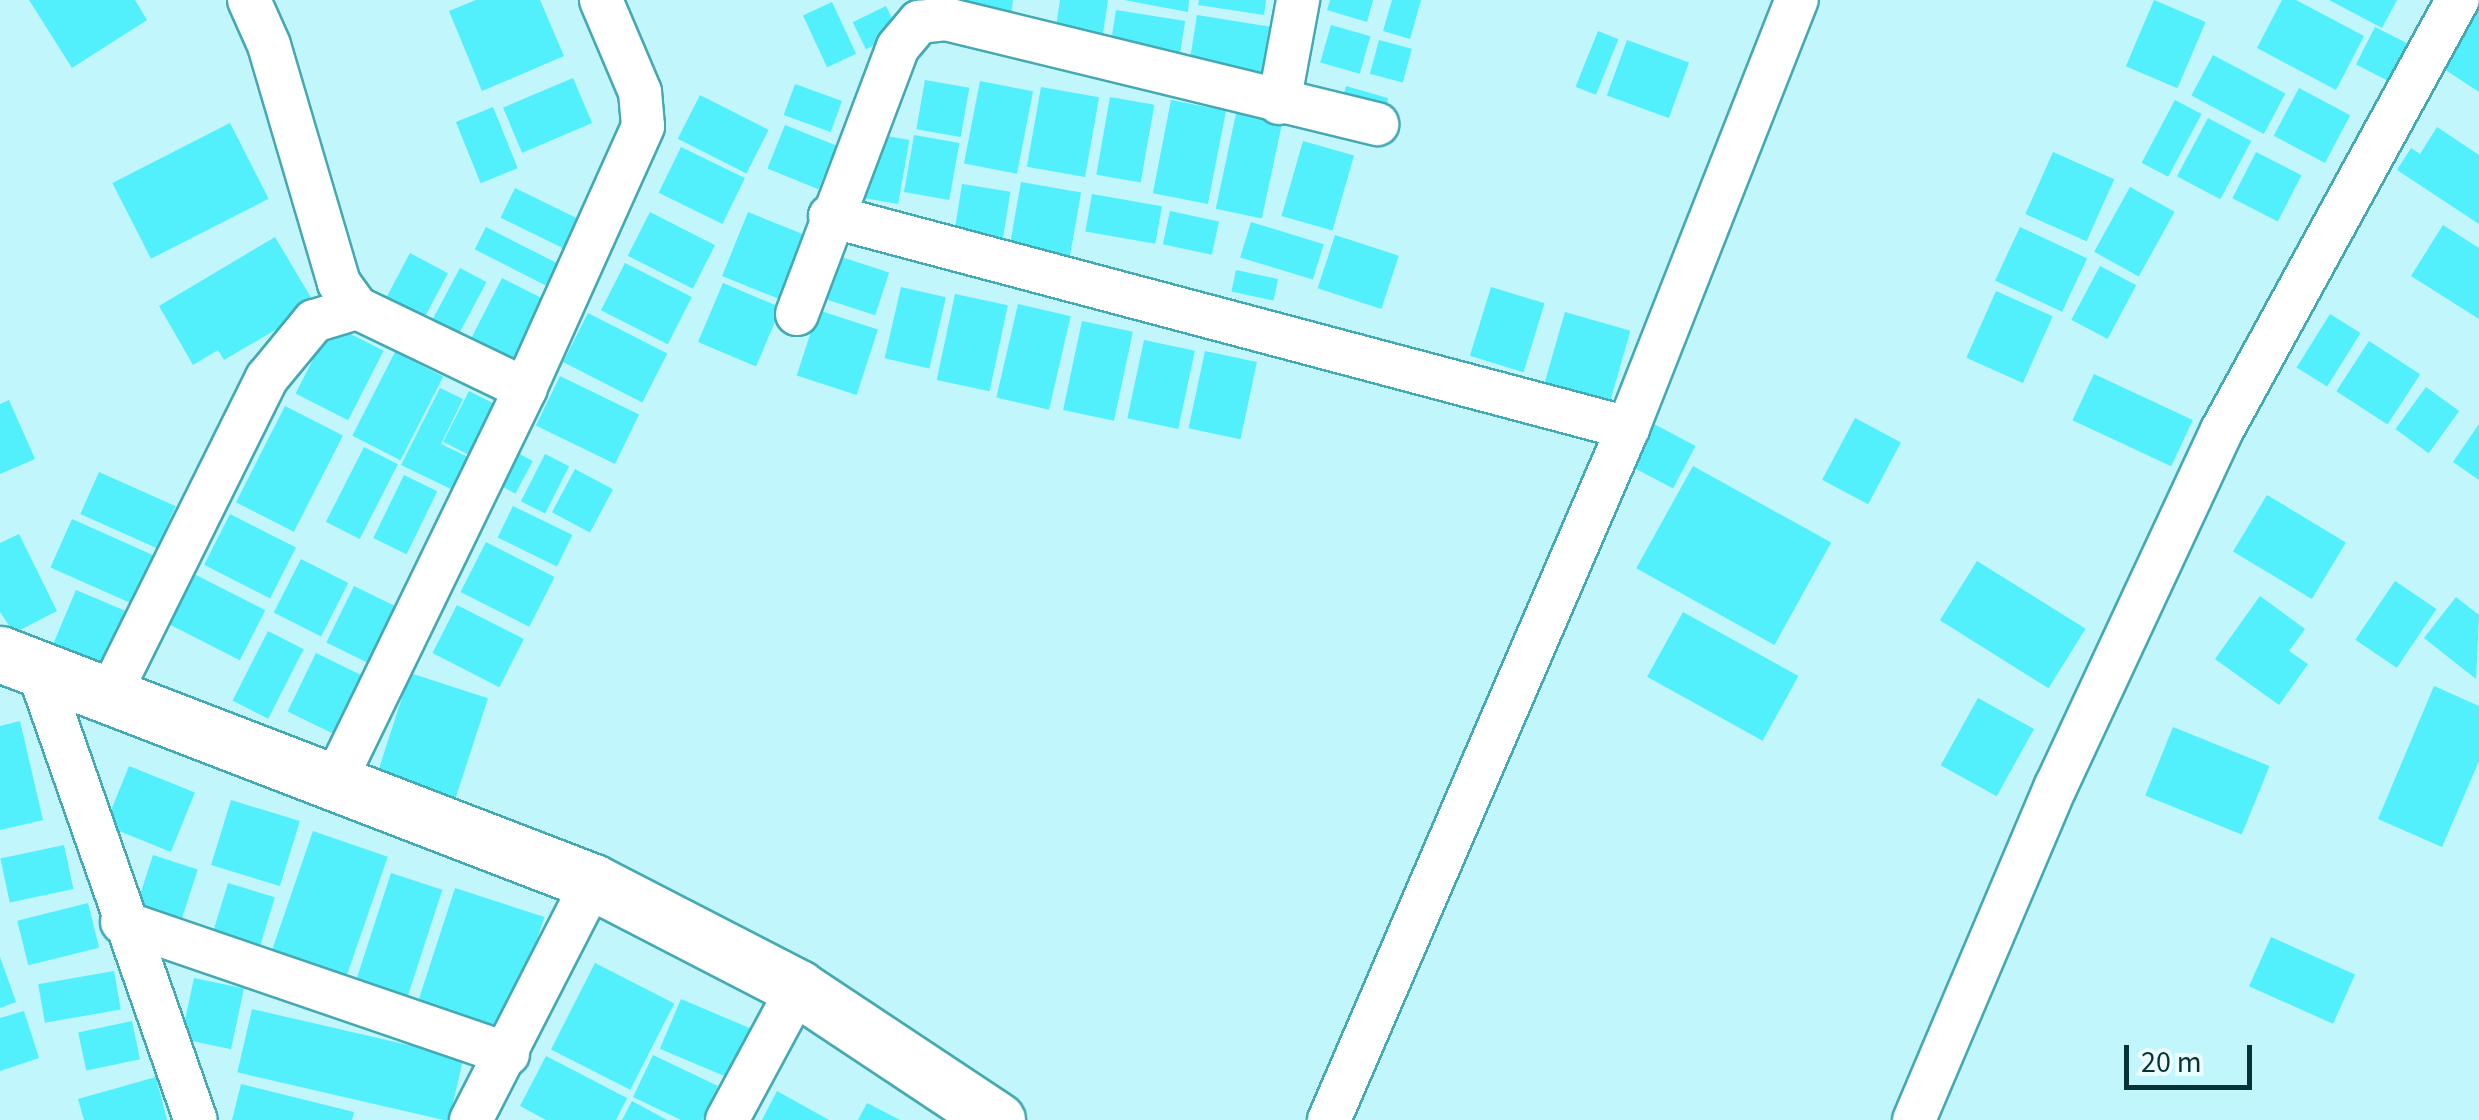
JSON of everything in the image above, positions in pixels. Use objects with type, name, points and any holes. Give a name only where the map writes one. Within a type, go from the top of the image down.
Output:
[{"type":"street","points":[[249,0],[269,45],[339,282],[356,308],[525,389]]},
{"type":"street","points":[[336,779],[525,389],[643,126],[640,92],[601,0]]},
{"type":"street","points":[[1279,103],[1298,0]]},
{"type":"street","points":[[1329,1120],[1628,428],[1797,0]]},
{"type":"street","points":[[1914,1120],[2056,786],[2220,432],[2458,0]]},
{"type":"street","points":[[797,314],[830,216],[898,47],[919,22],[945,10],[1279,103],[1377,124]]},
{"type":"street","points":[[830,216],[1628,428]]},
{"type":"street","points":[[108,698],[267,378],[314,321],[356,308]]},
{"type":"street","points":[[18,660],[108,698],[336,779],[594,882],[798,988],[964,1112]]},
{"type":"street","points":[[18,660],[196,1120]]},
{"type":"street","points":[[472,1120],[594,882]]},
{"type":"street","points":[[122,922],[508,1054]]},
{"type":"street","points":[[727,1120],[798,988]]},
{"type":"building","points":[[29,0],[135,0],[147,20],[72,68]]},
{"type":"building","points":[[476,0],[540,0],[564,56],[482,91],[449,11]]},
{"type":"building","points":[[960,0],[1013,0],[1011,18],[959,10]]},
{"type":"building","points":[[1060,0],[1108,0],[1102,40],[1055,33]]},
{"type":"building","points":[[1124,0],[1189,0],[1188,12]]},
{"type":"building","points":[[1199,0],[1266,0],[1264,15],[1198,5]]},
{"type":"building","points":[[1330,0],[1373,0],[1367,22],[1327,10]]},
{"type":"building","points":[[1392,0],[1421,0],[1410,39],[1383,31]]},
{"type":"building","points":[[2154,0],[2206,22],[2177,88],[2126,66]]},
{"type":"building","points":[[2282,0],[2296,0],[2364,36],[2336,90],[2257,48]]},
{"type":"building","points":[[2329,0],[2397,0],[2382,28]]},
{"type":"building","points":[[832,2],[856,54],[827,67],[803,16]]},
{"type":"building","points":[[886,6],[899,33],[866,49],[853,22]]},
{"type":"building","points":[[2479,7],[2479,92],[2441,67]]},
{"type":"building","points":[[1116,10],[1185,21],[1179,60],[1110,50]]},
{"type":"building","points":[[1197,15],[1273,27],[1265,75],[1189,63]]},
{"type":"building","points":[[1331,25],[1370,36],[1360,74],[1320,62]]},
{"type":"building","points":[[2375,27],[2408,44],[2389,81],[2356,64]]},
{"type":"building","points":[[1598,31],[1618,39],[1596,95],[1576,87]]},
{"type":"building","points":[[1379,40],[1412,49],[1403,83],[1370,74]]},
{"type":"building","points":[[1627,40],[1689,63],[1669,118],[1607,95]]},
{"type":"building","points":[[2213,55],[2285,93],[2264,134],[2191,96]]},
{"type":"building","points":[[573,78],[592,123],[522,153],[503,108]]},
{"type":"building","points":[[925,80],[969,88],[961,137],[916,129]]},
{"type":"building","points":[[980,81],[1033,91],[1017,174],[964,163]]},
{"type":"building","points":[[795,84],[842,101],[831,132],[784,115]]},
{"type":"building","points":[[1346,86],[1388,98],[1382,119],[1340,107]]},
{"type":"building","points":[[1041,87],[1099,97],[1085,177],[1027,167]]},
{"type":"building","points":[[2299,88],[2350,115],[2325,163],[2274,136]]},
{"type":"building","points":[[700,95],[769,130],[746,174],[678,139]]},
{"type":"building","points":[[1110,97],[1154,105],[1141,183],[1096,175]]},
{"type":"building","points":[[1171,100],[1226,111],[1208,204],[1153,193]]},
{"type":"building","points":[[2175,100],[2201,114],[2168,177],[2142,163]]},
{"type":"building","points":[[493,107],[518,168],[481,183],[456,122]]},
{"type":"building","points":[[1237,109],[1283,119],[1262,219],[1216,209]]},
{"type":"building","points":[[2208,118],[2251,141],[2220,199],[2177,176]]},
{"type":"building","points":[[230,123],[269,199],[151,259],[112,183]]},
{"type":"building","points":[[785,125],[836,146],[818,189],[767,169]]},
{"type":"building","points":[[2437,127],[2479,155],[2479,224],[2397,170],[2411,148],[2420,154]]},
{"type":"building","points":[[870,133],[909,140],[898,204],[859,197]]},
{"type":"building","points":[[914,135],[959,143],[949,200],[904,192]]},
{"type":"building","points":[[1303,141],[1354,156],[1332,231],[1282,216]]},
{"type":"building","points":[[681,147],[745,178],[722,224],[659,193]]},
{"type":"building","points":[[2053,152],[2114,179],[2087,241],[2025,214]]},
{"type":"building","points":[[2256,152],[2301,175],[2278,221],[2232,198]]},
{"type":"building","points":[[1021,182],[1081,193],[1070,258],[1010,247]]},
{"type":"building","points":[[962,184],[1010,192],[1002,247],[953,239]]},
{"type":"building","points":[[2130,187],[2175,212],[2139,276],[2094,252]]},
{"type":"building","points":[[515,188],[584,222],[570,251],[501,218]]},
{"type":"building","points":[[1092,194],[1162,206],[1155,244],[1085,231]]},
{"type":"building","points":[[1170,211],[1219,221],[1212,255],[1163,244]]},
{"type":"building","points":[[650,212],[715,245],[693,289],[628,256]]},
{"type":"building","points":[[748,212],[806,236],[781,300],[722,276]]},
{"type":"building","points":[[1251,222],[1324,244],[1313,280],[1240,257]]},
{"type":"building","points":[[2443,225],[2479,248],[2479,319],[2411,276]]},
{"type":"building","points":[[486,227],[564,266],[552,289],[475,249]]},
{"type":"building","points":[[2020,227],[2087,258],[2062,312],[1995,280]]},
{"type":"building","points":[[1335,235],[1399,256],[1381,309],[1318,288]]},
{"type":"building","points":[[275,237],[316,306],[224,360],[218,350],[193,365],[159,306]]},
{"type":"building","points":[[410,253],[448,273],[422,323],[384,302]]},
{"type":"building","points":[[832,254],[889,273],[875,315],[818,297]]},
{"type":"building","points":[[625,263],[692,297],[668,344],[601,310]]},
{"type":"building","points":[[2100,266],[2136,285],[2108,339],[2071,320]]},
{"type":"building","points":[[460,268],[486,282],[456,339],[430,325]]},
{"type":"building","points":[[1236,270],[1278,279],[1273,300],[1231,292]]},
{"type":"building","points":[[502,278],[555,305],[522,368],[470,341]]},
{"type":"building","points":[[723,283],[781,308],[756,367],[698,342]]},
{"type":"building","points":[[901,287],[946,297],[929,368],[885,358]]},
{"type":"building","points":[[1491,287],[1545,303],[1524,372],[1470,356]]},
{"type":"building","points":[[1996,291],[2053,316],[2023,383],[1966,358]]},
{"type":"building","points":[[955,294],[1008,305],[990,391],[937,380]]},
{"type":"building","points":[[1018,304],[1071,316],[1049,410],[996,398]]},
{"type":"building","points":[[818,310],[878,329],[857,395],[797,376]]},
{"type":"building","points":[[1565,312],[1630,331],[1610,403],[1544,384]]},
{"type":"building","points":[[588,313],[667,353],[642,402],[563,362]]},
{"type":"building","points":[[2330,314],[2361,333],[2327,387],[2297,367]]},
{"type":"building","points":[[1082,321],[1133,332],[1114,421],[1063,410]]},
{"type":"building","points":[[331,324],[384,351],[348,420],[296,393]]},
{"type":"building","points":[[1144,340],[1195,351],[1178,429],[1127,418]]},
{"type":"building","points":[[2369,341],[2420,374],[2387,425],[2336,391]]},
{"type":"building","points":[[1205,351],[1257,362],[1240,439],[1189,428]]},
{"type":"building","points":[[395,352],[443,377],[400,460],[352,436]]},
{"type":"building","points":[[2094,374],[2193,420],[2171,466],[2072,420]]},
{"type":"building","points":[[560,376],[639,415],[615,464],[536,425]]},
{"type":"building","points":[[2426,387],[2459,411],[2429,453],[2395,429]]},
{"type":"building","points":[[440,388],[463,399],[441,444],[470,458],[453,490],[401,465]]},
{"type":"building","points":[[469,391],[506,410],[481,461],[443,442]]},
{"type":"building","points":[[9,400],[35,459],[0,474],[0,404]]},
{"type":"building","points":[[285,406],[343,436],[294,532],[236,502]]},
{"type":"building","points":[[1855,418],[1901,442],[1868,504],[1822,480]]},
{"type":"building","points":[[1654,424],[1695,446],[1673,488],[1631,466]]},
{"type":"building","points":[[2479,424],[2479,480],[2453,462]]},
{"type":"building","points":[[364,447],[398,464],[360,539],[326,522]]},
{"type":"building","points":[[516,452],[533,461],[515,494],[499,485]]},
{"type":"building","points":[[545,454],[569,466],[545,513],[521,501]]},
{"type":"building","points":[[1693,466],[1831,543],[1774,645],[1636,568]]},
{"type":"building","points":[[575,469],[613,489],[590,532],[552,512]]},
{"type":"building","points":[[99,472],[176,506],[157,548],[80,514]]},
{"type":"building","points":[[404,475],[437,491],[407,554],[373,538]]},
{"type":"building","points":[[2267,495],[2346,542],[2312,599],[2233,552]]},
{"type":"building","points":[[513,506],[572,535],[557,566],[498,537]]},
{"type":"building","points":[[230,514],[296,548],[270,598],[204,565]]},
{"type":"building","points":[[72,519],[156,556],[134,605],[50,567]]},
{"type":"building","points":[[19,534],[57,611],[14,633],[0,612],[0,543]]},
{"type":"building","points":[[486,542],[555,577],[529,627],[461,592]]},
{"type":"building","points":[[301,559],[348,583],[321,637],[274,612]]},
{"type":"building","points":[[1977,561],[2086,629],[2048,688],[1940,620]]},
{"type":"building","points":[[194,574],[265,610],[240,660],[169,624]]},
{"type":"building","points":[[2395,581],[2436,609],[2397,668],[2355,640]]},
{"type":"building","points":[[354,586],[395,606],[368,663],[326,643]]},
{"type":"building","points":[[76,590],[132,614],[108,670],[52,646]]},
{"type":"building","points":[[2260,596],[2305,629],[2289,651],[2308,664],[2279,705],[2215,659]]},
{"type":"building","points":[[2456,597],[2479,615],[2476,679],[2424,638]]},
{"type":"building","points":[[457,605],[524,639],[499,687],[432,653]]},
{"type":"building","points":[[1683,612],[1798,676],[1763,741],[1647,677]]},
{"type":"building","points":[[268,631],[304,649],[268,719],[233,700]]},
{"type":"building","points":[[316,653],[361,675],[332,733],[288,711]]},
{"type":"building","points":[[410,673],[488,698],[455,801],[377,776]]},
{"type":"building","points":[[2434,686],[2479,706],[2479,761],[2442,847],[2378,819]]},
{"type":"building","points":[[1978,698],[2034,729],[1997,796],[1941,765]]},
{"type":"building","points":[[20,721],[43,820],[0,830],[0,726]]},
{"type":"building","points":[[2173,727],[2269,766],[2242,835],[2145,796]]},
{"type":"building","points":[[129,766],[195,793],[171,852],[105,825]]},
{"type":"building","points":[[231,800],[300,821],[280,886],[211,865]]},
{"type":"building","points":[[313,831],[388,857],[346,979],[271,953]]},
{"type":"building","points":[[64,845],[73,889],[10,903],[0,859]]},
{"type":"building","points":[[153,855],[198,870],[182,919],[137,904]]},
{"type":"building","points":[[391,873],[442,890],[407,998],[356,981]]},
{"type":"building","points":[[228,883],[275,897],[258,951],[212,937]]},
{"type":"building","points":[[455,888],[544,917],[508,1030],[418,1001]]},
{"type":"building","points":[[88,903],[99,948],[28,965],[17,921]]},
{"type":"building","points":[[2271,937],[2355,974],[2333,1024],[2249,986]]},
{"type":"building","points":[[0,957],[16,1002],[0,1008]]},
{"type":"building","points":[[595,963],[674,1003],[630,1090],[551,1049]]},
{"type":"building","points":[[114,971],[121,1009],[45,1023],[38,984]]},
{"type":"building","points":[[194,978],[244,989],[231,1049],[181,1039]]},
{"type":"building","points":[[681,999],[754,1030],[733,1080],[660,1049]]},
{"type":"building","points":[[252,1009],[463,1058],[449,1120],[237,1072]]},
{"type":"building","points":[[24,1011],[39,1058],[0,1071],[0,1018]]},
{"type":"building","points":[[132,1021],[140,1059],[86,1071],[78,1032]]},
{"type":"building","points":[[653,1055],[718,1086],[702,1120],[681,1120],[633,1097]]},
{"type":"building","points":[[546,1056],[627,1098],[616,1120],[546,1120],[520,1106]]},
{"type":"building","points":[[156,1077],[167,1120],[84,1120],[78,1099]]},
{"type":"building","points":[[241,1084],[354,1112],[352,1120],[232,1120]]},
{"type":"building","points":[[777,1091],[829,1120],[762,1120]]},
{"type":"building","points":[[632,1101],[667,1120],[622,1120]]},
{"type":"building","points":[[867,1103],[900,1120],[858,1120]]}]
